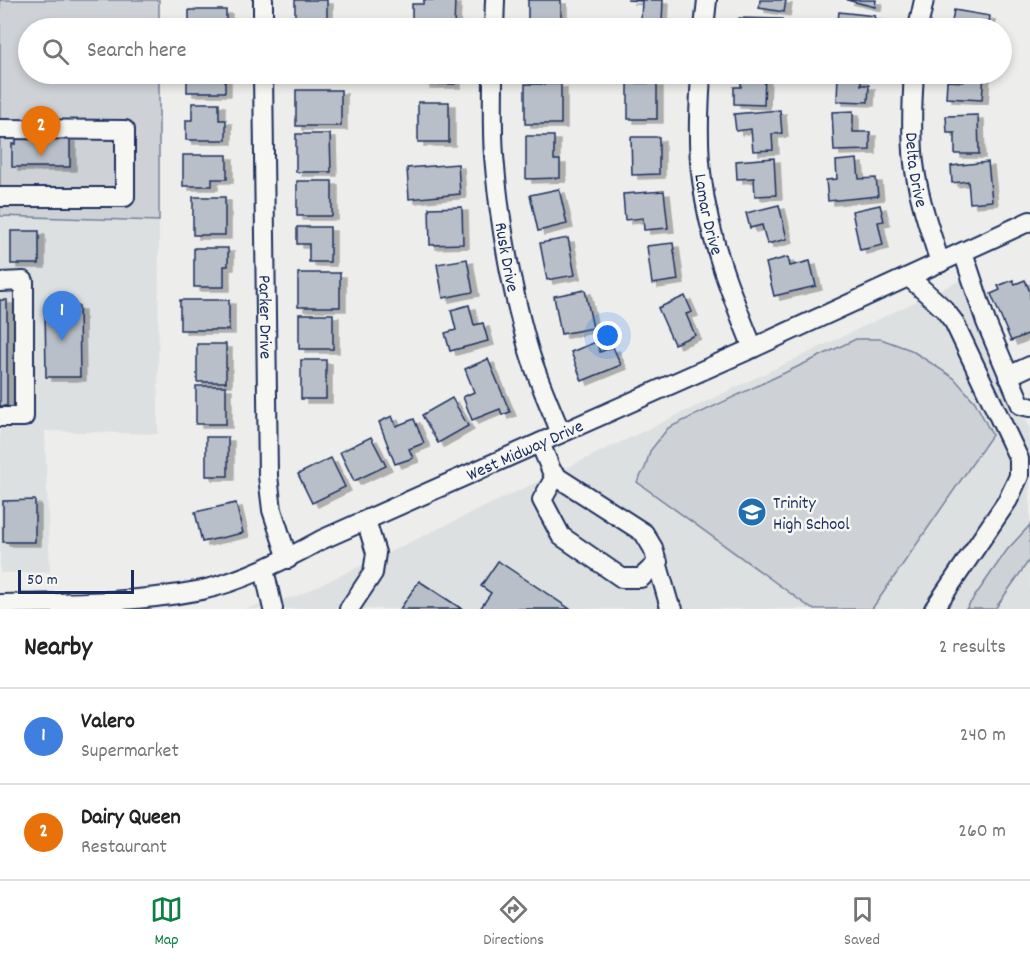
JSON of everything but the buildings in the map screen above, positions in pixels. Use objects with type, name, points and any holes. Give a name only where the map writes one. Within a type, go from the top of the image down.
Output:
[{"type":"street","points":[[262,0],[263,18]]},
{"type":"street","points":[[494,18],[495,0]]},
{"type":"street","points":[[705,18],[707,0]]},
{"type":"street","points":[[920,18],[924,0]]},
{"type":"street","name":"Parker Drive","points":[[263,84],[268,476],[272,510],[288,559]]},
{"type":"street","name":"Rusk Drive","points":[[493,84],[494,153],[500,215],[509,268],[527,345],[561,433]]},
{"type":"street","name":"Lamar Drive","points":[[700,84],[698,134],[702,181],[712,234],[725,278],[753,348]]},
{"type":"street","name":"Delta Drive","points":[[914,84],[914,164],[923,207],[940,263]]},
{"type":"street","points":[[0,129],[125,130],[125,197],[0,197]]},
{"type":"street","name":"West Midway Drive","points":[[0,604],[111,602],[204,589],[264,569],[288,559],[321,540],[753,348],[1030,221]]},
{"type":"street","points":[[963,252],[986,322],[1008,376],[1021,405],[1030,407]]},
{"type":"street","points":[[909,277],[944,309],[954,322],[1019,459],[1019,476],[1008,500],[934,609]]},
{"type":"street","points":[[0,282],[24,281],[24,417],[0,417]]},
{"type":"street","points":[[1008,376],[1030,366]]},
{"type":"street","points":[[540,443],[556,475],[644,533],[654,548],[669,604],[673,609]]},
{"type":"street","points":[[556,475],[542,500],[561,536],[622,578],[640,578],[658,562]]},
{"type":"street","points":[[349,609],[373,573],[376,553],[366,520]]},
{"type":"street","points":[[264,569],[273,609]]},
{"type":"shaded area","points":[[0,0],[159,0],[159,18],[18,18],[18,84],[159,84],[159,221],[0,216]]},
{"type":"shaded area","points":[[0,216],[159,221],[158,434],[45,431],[50,572],[0,573]]},
{"type":"shaded area","name":"Trinity High School","points":[[963,279],[1030,428],[1030,609],[244,609],[297,596]]},
{"type":"shaded area","points":[[856,339],[881,339],[911,350],[954,378],[975,402],[992,435],[872,609],[812,609],[637,482],[645,468],[650,451],[668,428]]},
{"type":"shaded area","points":[[1030,525],[1030,559],[995,609],[966,609],[1007,550]]},
{"type":"place","name":"Dairy Queen","points":[[41,156]]},
{"type":"place","name":"Valero","points":[[62,341]]},
{"type":"place","name":"Trinity High School","points":[[752,512]]}]
